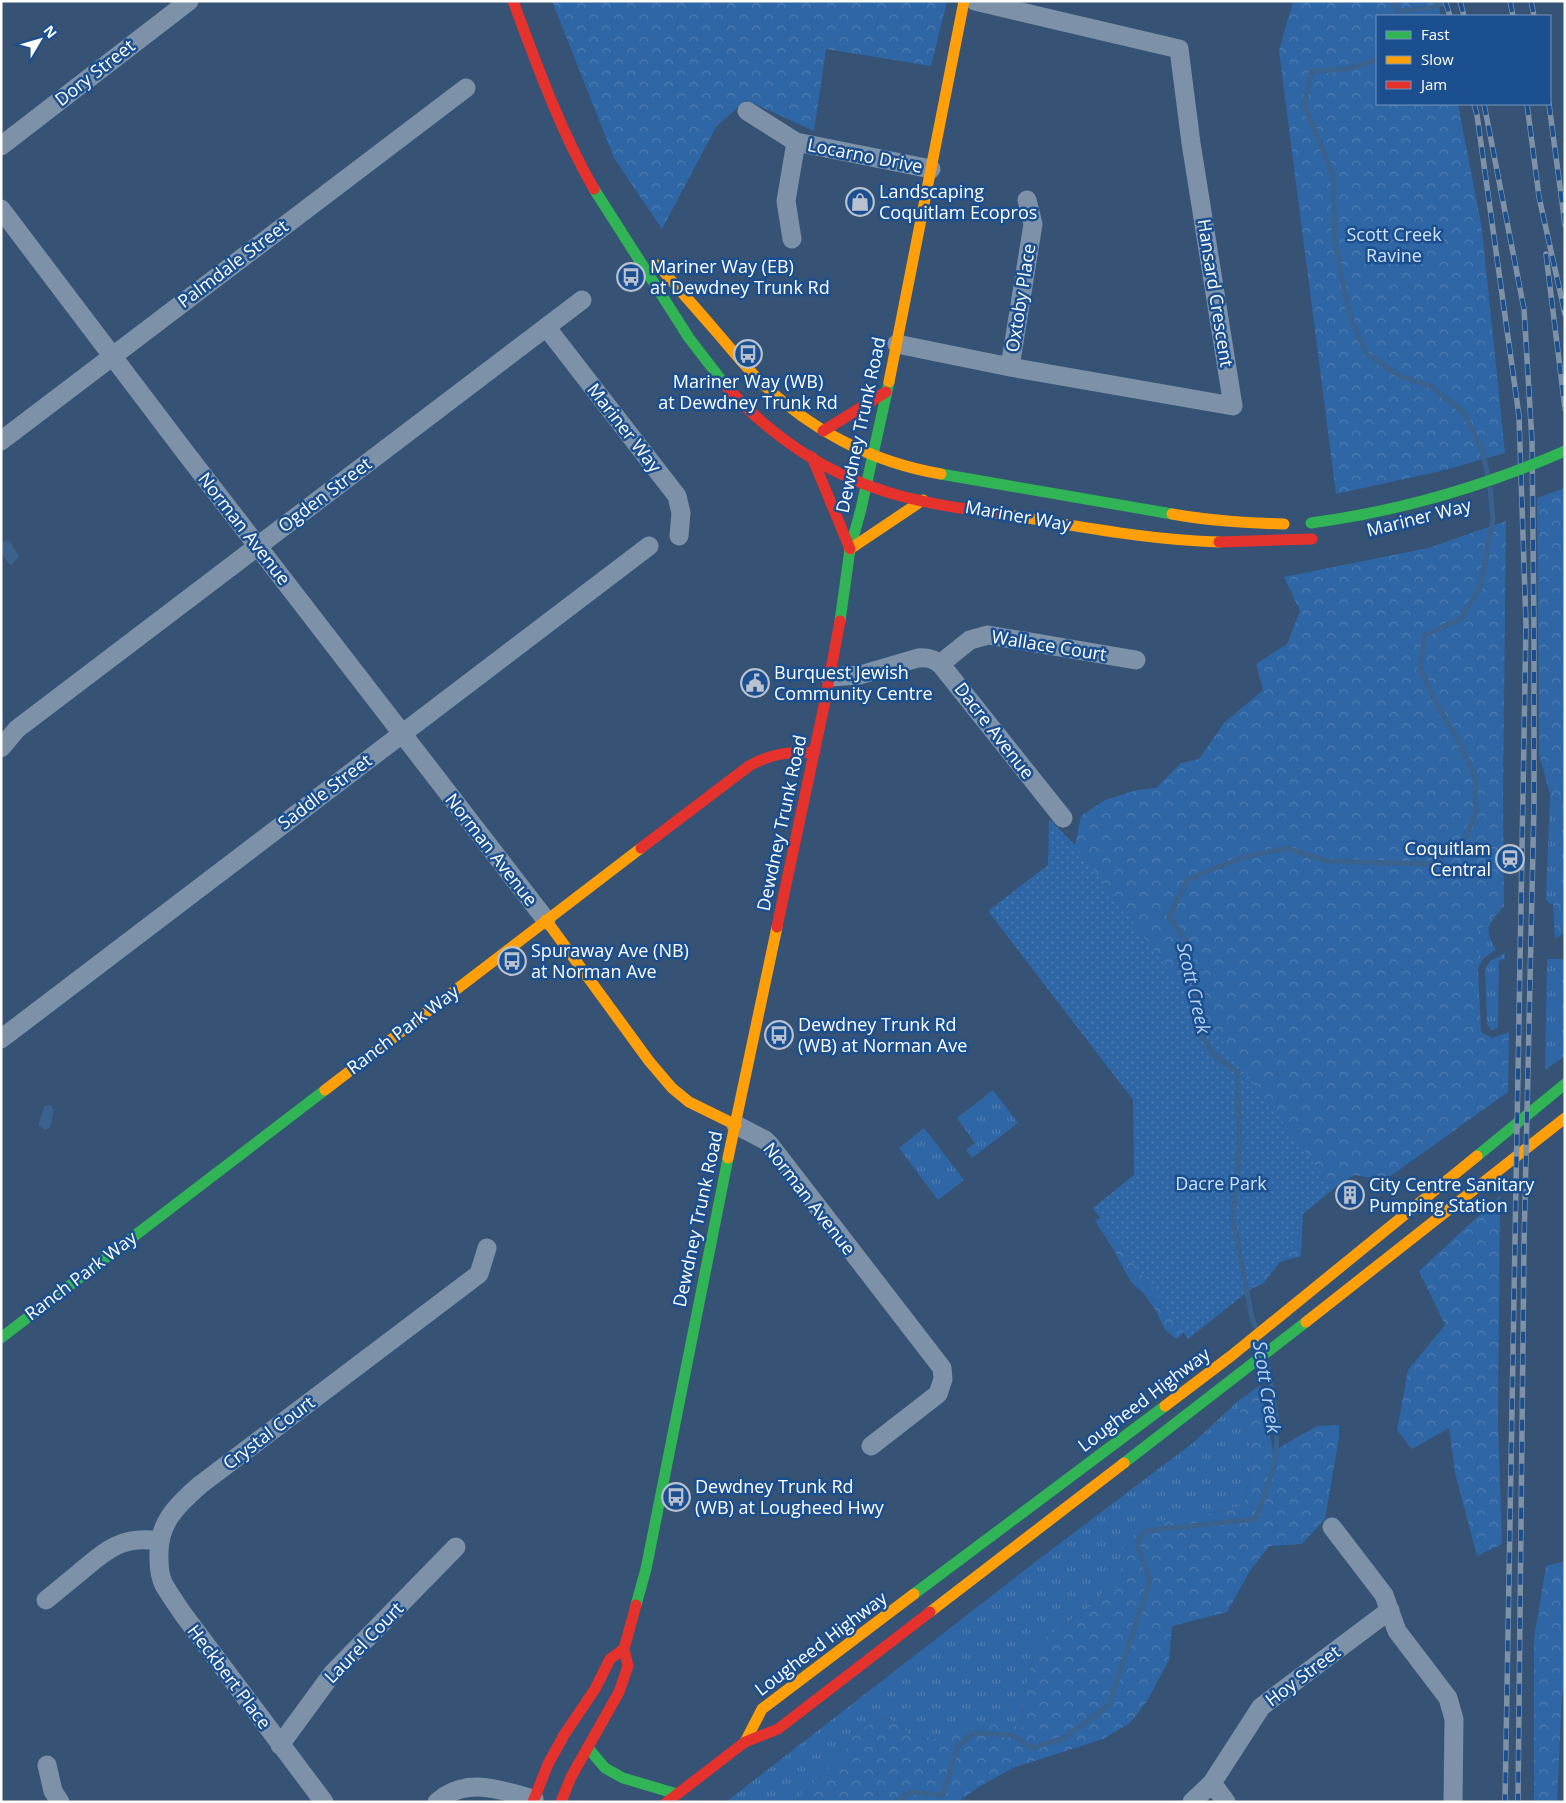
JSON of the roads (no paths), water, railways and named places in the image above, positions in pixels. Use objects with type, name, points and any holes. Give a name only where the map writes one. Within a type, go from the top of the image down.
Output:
[{"type":"main road","name":"Mariner Way","points":[[513,1],[559,121],[576,156],[597,194],[700,354],[722,382],[771,429],[812,457],[866,484],[923,500],[1150,537],[1242,542],[1316,539]]},
{"type":"main road","name":"Dewdney Trunk Road","points":[[561,1802],[571,1776],[618,1692],[628,1666],[624,1649],[646,1569],[736,1125],[815,752],[841,615],[850,549],[873,456],[897,344],[964,1]]},
{"type":"main road","name":"Mariner Way","points":[[597,194],[759,380],[792,409],[823,431],[893,464],[929,472],[1199,519],[1245,523],[1301,523],[1396,510],[1507,476],[1565,451]]},
{"type":"main road","points":[[823,431],[886,392]]},
{"type":"main road","points":[[812,457],[850,549],[923,500]]},
{"type":"main road","name":"Ranch Park Way","points":[[4,1334],[749,766],[766,756],[784,752],[815,752]]},
{"type":"main road","name":"Norman Avenue","points":[[546,920],[649,1061],[672,1088],[689,1102],[736,1125]]},
{"type":"main road","name":"Lougheed Highway","points":[[745,1742],[762,1709],[1231,1356],[1565,1084]]},
{"type":"main road","name":"Lougheed Highway","points":[[666,1802],[745,1742],[778,1729],[1275,1347],[1565,1118]]},
{"type":"main road","name":"Dewdney Trunk Road","points":[[534,1800],[548,1764],[564,1735],[596,1689],[610,1660],[624,1649]]},
{"type":"main road","points":[[588,1748],[605,1768],[623,1778],[677,1794]]},
{"type":"street","name":"Dory Street","points":[[1,146],[188,1]]},
{"type":"street","name":"Hansard Crescent","points":[[897,344],[1010,367],[1232,406],[1191,143],[1179,49],[975,1]]},
{"type":"street","name":"Palmdale Street","points":[[1,441],[466,88]]},
{"type":"street","name":"Locarno Drive","points":[[747,111],[796,142],[931,169]]},
{"type":"street","points":[[792,239],[786,202],[796,142]]},
{"type":"street","name":"Oxtoby Place","points":[[1010,367],[1033,224],[1027,200]]},
{"type":"street","name":"Norman Avenue","points":[[1,209],[546,920]]},
{"type":"street","name":"Ogden Street","points":[[1,748],[17,729],[582,300]]},
{"type":"street","name":"Mariner Way","points":[[547,328],[677,496],[681,513],[679,536]]},
{"type":"street","name":"Saddle Street","points":[[1,1039],[649,546]]},
{"type":"street","name":"Wallace Court","points":[[940,664],[970,640],[988,635],[1136,660]]},
{"type":"street","points":[[830,677],[860,676],[924,657],[935,660],[940,664]]},
{"type":"street","name":"Dacre Avenue","points":[[940,664],[1062,818]]},
{"type":"street","name":"Norman Avenue","points":[[736,1125],[765,1140],[770,1145],[942,1368],[943,1379],[938,1394],[871,1446]]},
{"type":"street","name":"Crystal Court","points":[[158,1542],[170,1516],[183,1499],[200,1484],[479,1274],[487,1248]]},
{"type":"street","points":[[1332,1526],[1384,1595],[1397,1631],[1448,1698],[1454,1718],[1453,1802]]},
{"type":"street","points":[[46,1600],[105,1551],[118,1544],[141,1540],[158,1542]]},
{"type":"street","name":"Heckbert Place","points":[[158,1542],[161,1575],[173,1599],[324,1802]]},
{"type":"street","name":"Laurel Court","points":[[280,1745],[332,1674],[456,1547]]},
{"type":"street","name":"Hoy Street","points":[[1192,1802],[1212,1783],[1261,1707],[1390,1610]]},
{"type":"street","points":[[47,1764],[53,1791],[60,1802]]},
{"type":"street","points":[[1212,1783],[1226,1802]]},
{"type":"street","points":[[437,1802],[450,1792],[469,1787],[489,1787],[534,1800]]},
{"type":"waterway","points":[[1393,1],[1397,11]]},
{"type":"waterway","name":"Scott Creek","points":[[1397,11],[1431,8],[1449,1]]},
{"type":"waterway","name":"Scott Creek","points":[[1376,60],[1346,69],[1312,71],[1304,104],[1333,175],[1335,244],[1350,316],[1367,354],[1400,376],[1432,387],[1464,413],[1481,447],[1488,476]]},
{"type":"waterway","name":"Scott Creek","points":[[1255,1326],[1233,1219],[1240,1142],[1237,1072],[1213,1054],[1199,1029],[1197,996],[1187,943],[1169,916],[1188,879],[1244,857],[1286,848],[1326,861],[1429,864],[1462,845],[1476,813],[1475,777],[1420,668],[1425,635],[1460,619],[1480,588],[1493,519],[1490,489]]},
{"type":"waterway","name":"Scott Creek","points":[[896,1802],[911,1792],[943,1795],[957,1747],[973,1733],[1012,1735],[1031,1748],[1062,1739],[1109,1705],[1150,1581],[1137,1543],[1145,1531],[1255,1519],[1264,1498],[1277,1443],[1274,1397],[1267,1363]]},
{"type":"railway","points":[[1445,1],[1450,15]]},
{"type":"railway","points":[[1460,1],[1464,15]]},
{"type":"railway","points":[[1510,1],[1513,15]]},
{"type":"railway","points":[[1531,1],[1534,15]]},
{"type":"railway","points":[[1474,105],[1519,416],[1526,625],[1505,1802]]},
{"type":"railway","points":[[1484,105],[1524,309],[1532,441],[1534,805],[1524,1245],[1518,1802]]},
{"type":"railway","points":[[1527,105],[1539,197],[1565,314]]},
{"type":"railway","points":[[1549,105],[1565,225]]},
{"type":"railway","points":[[1546,254],[1565,409]]},
{"type":"place","name":"Landscaping Coquitlam Ecopros","points":[[860,202]]},
{"type":"place","name":"Mariner Way (EB) at Dewdney Trunk Rd","points":[[631,277]]},
{"type":"place","name":"Mariner Way (WB) at Dewdney Trunk Rd","points":[[748,354]]},
{"type":"place","name":"Burquest Jewish Community Centre","points":[[755,683]]},
{"type":"place","name":"Coquitlam Central","points":[[1510,859]]},
{"type":"place","name":"Spuraway Ave (NB) at Norman Ave","points":[[512,961]]},
{"type":"place","name":"Dewdney Trunk Rd (WB) at Norman Ave","points":[[779,1035]]},
{"type":"place","name":"City Centre Sanitary Pumping Station","points":[[1350,1195]]},
{"type":"place","name":"Dewdney Trunk Rd (WB) at Lougheed Hwy","points":[[676,1497]]},
{"type":"park label","name":"Scott Creek Ravine","points":[[1394,245]]},
{"type":"park label","name":"Dacre Park","points":[[1221,1184]]}]
